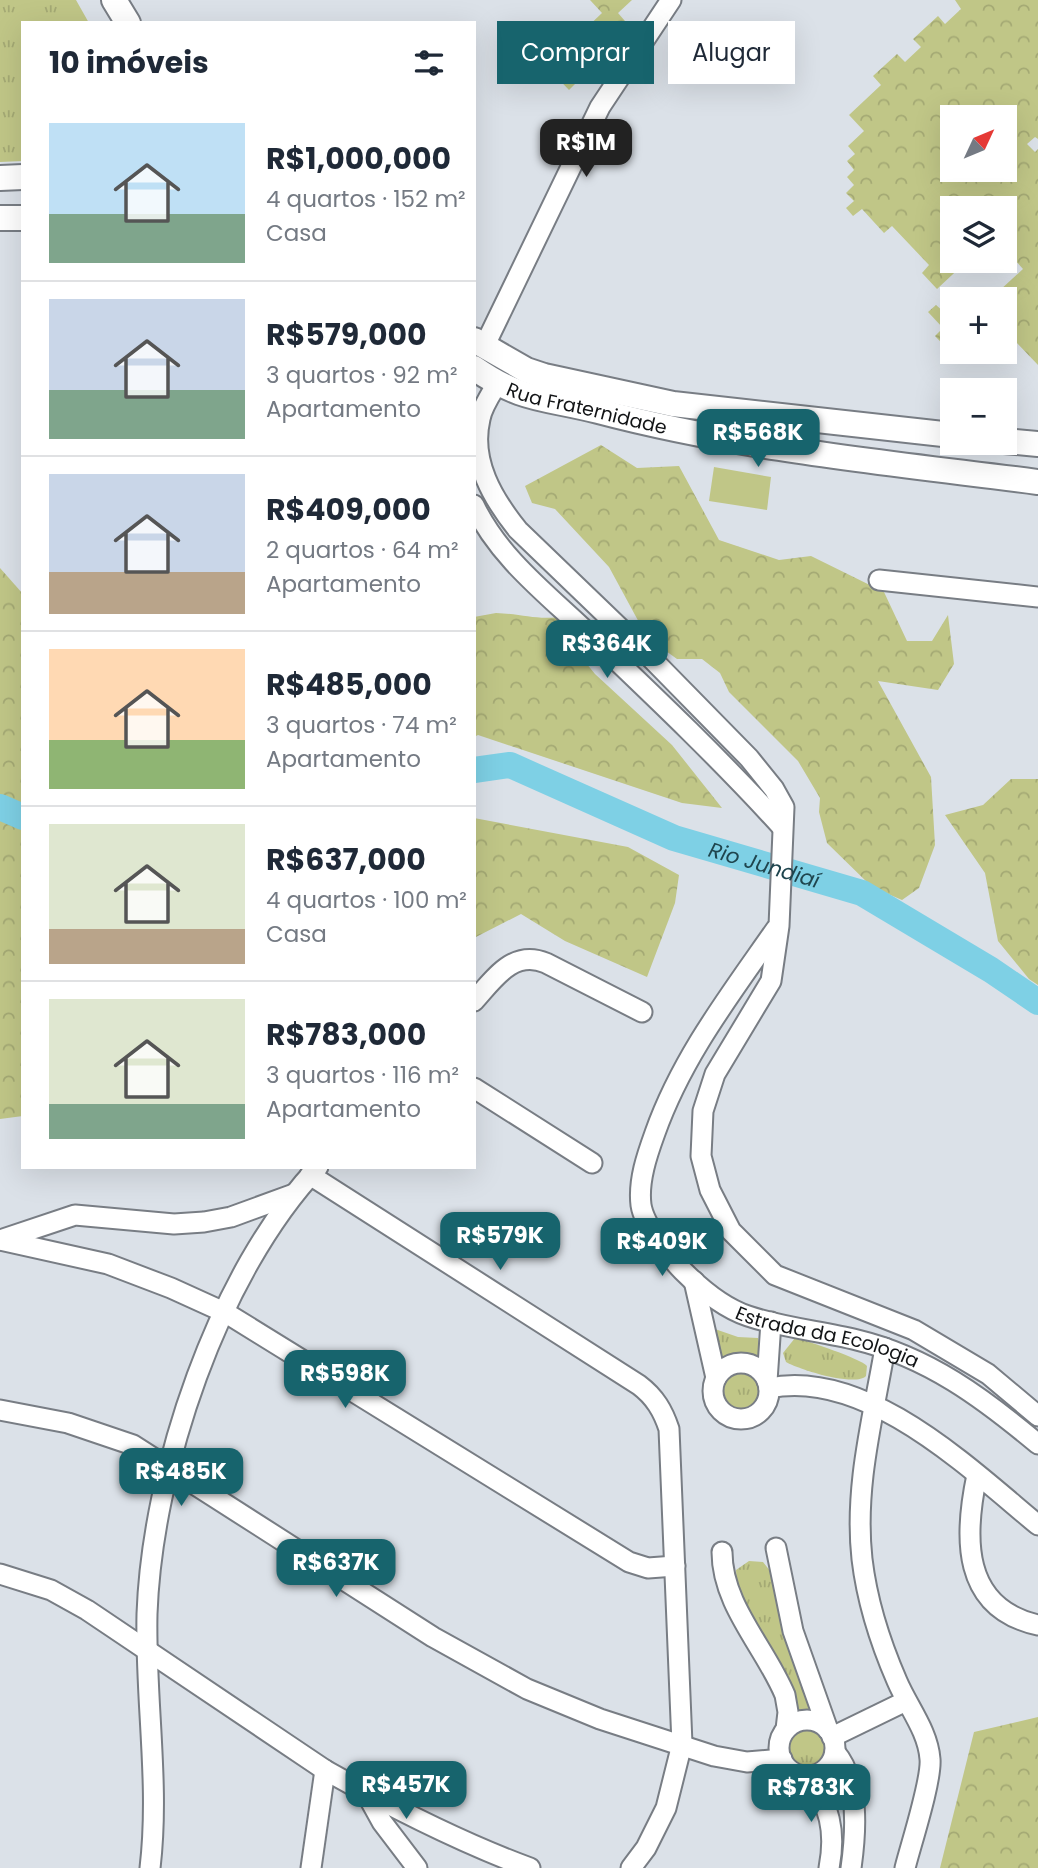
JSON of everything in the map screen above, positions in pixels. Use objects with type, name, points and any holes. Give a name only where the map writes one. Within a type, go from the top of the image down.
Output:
[{"type":"main road","points":[[114,0],[127,21]]},
{"type":"main road","points":[[0,178],[21,177]]},
{"type":"main road","points":[[0,218],[21,218]]},
{"type":"main road","points":[[477,350],[497,384]]},
{"type":"main road","points":[[477,350],[544,376],[673,404],[940,434]]},
{"type":"main road","name":"Rua Fraternidade","points":[[497,384],[544,402],[582,407],[730,442],[1038,482]]},
{"type":"main road","points":[[1017,442],[1038,444]]},
{"type":"street","points":[[477,350],[600,107],[671,0]]},
{"type":"street","points":[[497,384],[480,417],[478,442],[482,472],[500,509],[518,530],[648,655],[749,758],[774,789],[784,807],[779,926]]},
{"type":"street","points":[[476,509],[484,525],[520,570],[642,685],[782,827]]},
{"type":"street","points":[[879,580],[1038,597]]},
{"type":"street","name":"Estrada da Ecologia","points":[[779,926],[715,1015],[678,1075],[650,1146],[642,1177],[641,1207],[666,1252],[694,1281],[747,1316],[885,1348],[930,1366],[962,1385],[1038,1444]]},
{"type":"street","name":"Estrada da Ecologia","points":[[779,926],[771,981],[715,1074],[703,1111],[701,1156],[710,1190],[731,1231],[775,1275],[914,1330],[988,1374],[1038,1416]]},
{"type":"street","points":[[476,999],[509,965],[530,958],[546,963],[642,1012]]},
{"type":"street","points":[[476,1089],[592,1163]]},
{"type":"street","points":[[150,1868],[153,1823],[147,1652],[150,1577],[169,1469],[193,1390],[257,1249],[295,1193],[314,1171],[639,1385],[653,1397],[669,1429],[682,1744],[666,1808],[646,1848],[631,1868]]},
{"type":"street","points":[[0,1240],[75,1215],[174,1224],[204,1222],[231,1217],[295,1193]]},
{"type":"street","points":[[0,1240],[108,1264],[171,1288],[226,1314],[629,1562],[648,1568],[675,1566]]},
{"type":"street","points":[[694,1281],[716,1378],[715,1402],[732,1418],[755,1415],[766,1404],[771,1322]]},
{"type":"street","points":[[885,1348],[872,1407],[862,1476],[862,1559],[878,1632],[906,1701],[920,1725],[931,1763],[905,1868]]},
{"type":"street","points":[[716,1378],[727,1367],[742,1363],[757,1368],[768,1385]]},
{"type":"street","points":[[768,1385],[816,1387],[845,1395],[924,1433],[1038,1525]]},
{"type":"street","points":[[0,1410],[100,1433],[132,1446],[495,1673],[600,1719],[730,1760],[782,1759]]},
{"type":"street","points":[[977,1475],[968,1517],[969,1558],[984,1591],[1007,1614],[1038,1625]]},
{"type":"street","points":[[776,1548],[793,1631],[849,1780],[854,1830],[851,1868]]},
{"type":"street","points":[[722,1552],[724,1573],[731,1595],[785,1695],[788,1712],[786,1729],[780,1743],[782,1759],[792,1771],[807,1776],[822,1772],[832,1740],[906,1701]]},
{"type":"street","points":[[0,1574],[32,1582],[69,1600],[325,1770],[366,1793],[448,1834],[530,1868]]},
{"type":"street","points":[[786,1729],[807,1720],[816,1721],[832,1740]]},
{"type":"street","points":[[311,1868],[325,1770]]},
{"type":"street","points":[[807,1776],[824,1799],[831,1816],[829,1868]]},
{"type":"street","points":[[366,1793],[382,1822],[417,1868]]},
{"type":"green space","points":[[0,0],[76,0],[88,21],[21,21],[21,161],[0,162]]},
{"type":"green space","points":[[590,0],[632,0],[618,13],[625,21],[594,21],[602,13]]},
{"type":"green space","points":[[955,0],[1038,0],[1038,139],[1035,137],[1027,144],[1035,152],[1038,149],[1038,365],[1017,343],[1017,287],[1003,287],[1023,269],[1017,262],[1017,196],[940,196],[940,273],[954,273],[937,289],[922,273],[929,265],[892,226],[884,233],[862,209],[853,216],[846,208],[854,201],[846,193],[854,185],[847,177],[854,170],[847,161],[855,154],[848,146],[864,131],[849,115],[881,85],[873,76],[897,54],[905,62],[921,47],[913,39],[938,16],[945,24],[961,9]]},
{"type":"green space","points":[[563,84],[575,84],[569,90]]},
{"type":"green space","points":[[936,305],[940,308],[940,325],[928,312]]},
{"type":"green space","points":[[601,445],[637,468],[679,466],[719,540],[779,560],[811,556],[884,592],[907,641],[932,641],[948,615],[954,664],[938,690],[878,681],[931,777],[935,845],[919,888],[902,900],[872,887],[827,843],[819,812],[820,798],[798,761],[729,692],[720,673],[702,659],[677,659],[659,646],[641,626],[609,567],[555,509],[532,503],[525,486]]},
{"type":"green space","points":[[714,467],[771,477],[767,510],[709,501]]},
{"type":"green space","points":[[0,568],[21,592],[21,1116],[0,1119]]},
{"type":"green space","points":[[496,613],[541,618],[570,615],[573,647],[595,674],[672,745],[722,808],[682,803],[476,736],[476,617]]},
{"type":"green space","points":[[1011,779],[1038,779],[1038,985],[1029,979],[998,941],[985,873],[945,815],[983,805]]},
{"type":"green space","points":[[476,818],[628,847],[679,875],[675,903],[647,977],[565,941],[521,914],[476,937]]},
{"type":"green space","points":[[712,1328],[738,1337],[758,1338],[761,1355],[737,1355],[721,1360]]},
{"type":"green space","points":[[795,1338],[863,1363],[867,1366],[866,1376],[860,1379],[840,1379],[786,1362],[783,1353]]},
{"type":"green space","points":[[741,1372],[749,1373],[755,1378],[760,1384],[760,1400],[755,1406],[749,1411],[741,1412],[733,1411],[727,1406],[722,1400],[721,1392],[722,1384],[727,1378],[733,1373]]},
{"type":"green space","points":[[749,1561],[763,1562],[771,1572],[787,1644],[811,1710],[796,1712],[778,1664],[737,1590],[736,1570]]},
{"type":"green space","points":[[1038,1717],[1038,1868],[940,1868],[974,1732]]},
{"type":"green space","points":[[807,1730],[820,1735],[825,1748],[820,1761],[807,1766],[794,1761],[789,1748],[794,1735]]},
{"type":"waterway","name":"Rio Jundiaí","points":[[476,770],[510,765],[674,838],[862,893],[991,970],[1038,1002]]},
{"type":"waterway","name":"Rio Jundiaí","points":[[0,807],[21,816]]}]
